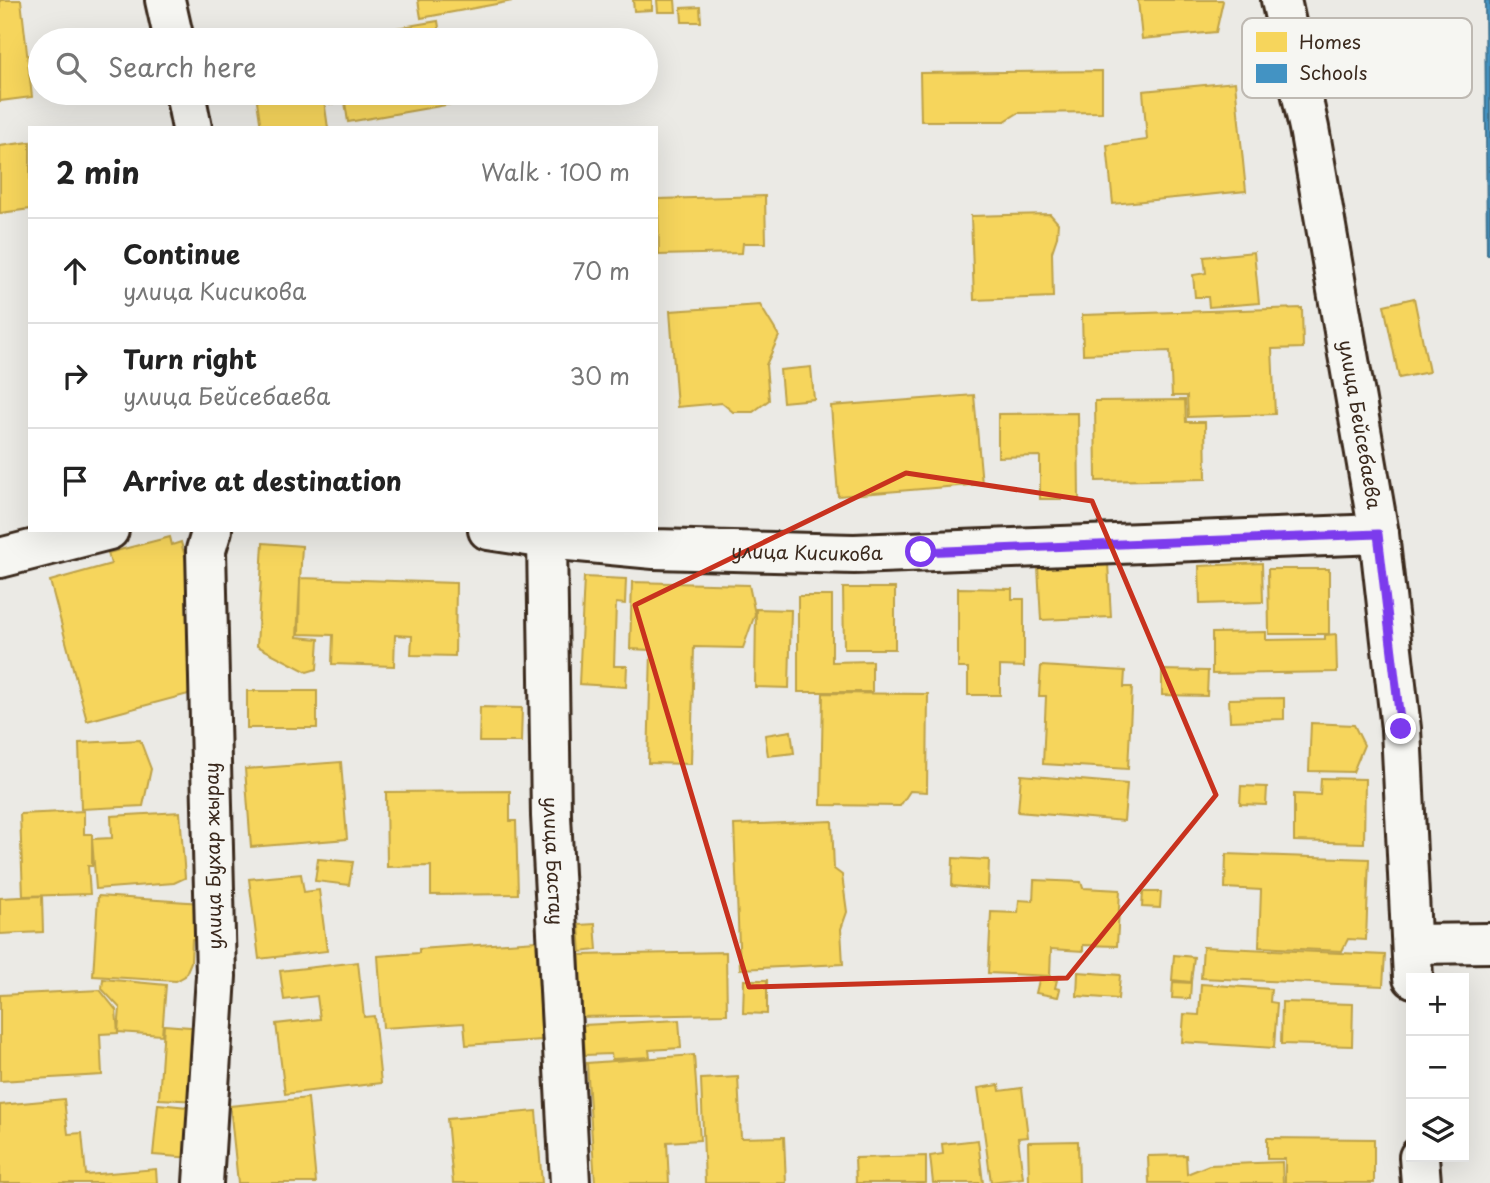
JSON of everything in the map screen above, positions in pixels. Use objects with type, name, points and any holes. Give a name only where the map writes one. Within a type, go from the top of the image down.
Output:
[{"type":"street","points":[[165,0],[171,28]]},
{"type":"street","name":"улица Бейсебаева","points":[[1281,0],[1285,18]]},
{"type":"street","name":"улица Бейсебаева","points":[[1302,98],[1378,534],[1401,729],[1412,961]]},
{"type":"street","points":[[187,105],[192,126]]},
{"type":"street","points":[[0,558],[101,532]]},
{"type":"street","name":"улица Бухар жырау","points":[[203,1183],[216,976],[206,550],[211,532]]},
{"type":"street","name":"улица Кисикова","points":[[501,532],[654,549],[854,554],[1378,534]]},
{"type":"street","name":"улица Бастау","points":[[547,539],[551,816],[570,1183]]},
{"type":"street","points":[[1412,961],[1490,943]]},
{"type":"street","points":[[1419,1162],[1421,1183]]},
{"type":"highlighted area","points":[[906,473],[1092,501],[1216,795],[1067,978],[749,987],[635,605]]},
{"type":"building: Homes","points":[[0,0],[21,0],[28,62],[28,98],[0,101]]},
{"type":"building: Homes","points":[[418,0],[518,0],[421,18]]},
{"type":"building: Homes","points":[[633,0],[652,0],[652,10],[634,11]]},
{"type":"building: Homes","points":[[657,0],[675,0],[676,12],[658,12]]},
{"type":"building: Homes","points":[[1138,0],[1223,1],[1216,32],[1142,39]]},
{"type":"building: Homes","points":[[700,7],[701,22],[682,22],[681,8]]},
{"type":"building: Homes","points":[[438,21],[439,28],[396,28]]},
{"type":"building: Homes","points":[[1102,71],[1102,112],[1018,113],[1005,121],[921,121],[920,73]]},
{"type":"building: Homes","points":[[1235,82],[1246,191],[1113,204],[1107,145],[1147,140],[1143,91]]},
{"type":"building: Homes","points":[[258,105],[325,105],[328,126],[261,126]]},
{"type":"building: Homes","points":[[345,105],[446,105],[348,122]]},
{"type":"building: Homes","points":[[28,142],[28,209],[0,213],[0,146]]},
{"type":"building: Homes","points":[[765,196],[766,243],[743,243],[742,253],[659,255],[658,199]]},
{"type":"building: Homes","points":[[1050,214],[1058,223],[1052,252],[1053,297],[974,300],[971,216]]},
{"type":"building: Homes","points":[[1254,252],[1259,303],[1209,307],[1208,297],[1195,297],[1193,275],[1206,273],[1204,257]]},
{"type":"building: Homes","points":[[1414,298],[1429,372],[1399,378],[1384,305]]},
{"type":"building: Homes","points":[[760,305],[779,336],[766,365],[769,400],[753,412],[733,412],[722,403],[677,407],[670,311]]},
{"type":"building: Homes","points":[[1302,308],[1303,348],[1272,349],[1275,414],[1188,417],[1187,396],[1172,396],[1170,351],[1083,354],[1082,315]]},
{"type":"building: Homes","points":[[811,367],[814,399],[783,402],[780,370]]},
{"type":"building: Homes","points":[[974,395],[982,484],[838,496],[831,406]]},
{"type":"building: Homes","points":[[1185,400],[1186,422],[1205,422],[1206,479],[1096,481],[1095,401]]},
{"type":"building: Homes","points":[[1078,413],[1079,499],[1040,499],[1040,456],[998,457],[998,414]]},
{"type":"building: Homes","points":[[170,537],[172,545],[181,542],[205,632],[196,692],[87,721],[50,581],[111,564],[108,553]]},
{"type":"building: Homes","points":[[263,543],[302,546],[297,637],[319,639],[317,669],[307,672],[257,646]]},
{"type":"building: Homes","points":[[1108,563],[1111,617],[1041,620],[1038,567]]},
{"type":"building: Homes","points":[[1262,563],[1263,602],[1200,604],[1199,566]]},
{"type":"building: Homes","points":[[1268,569],[1329,569],[1329,634],[1269,634]]},
{"type":"building: Homes","points":[[584,577],[626,579],[625,604],[616,603],[614,666],[627,666],[626,687],[579,684]]},
{"type":"building: Homes","points":[[300,578],[456,583],[455,656],[411,655],[412,636],[395,635],[394,666],[332,664],[333,635],[299,634]]},
{"type":"building: Homes","points":[[632,582],[749,585],[755,614],[743,648],[694,647],[691,764],[648,763],[651,650],[630,649]]},
{"type":"building: Homes","points":[[843,588],[895,588],[895,649],[844,649]]},
{"type":"building: Homes","points":[[958,588],[1012,589],[1012,599],[1024,599],[1024,667],[1000,666],[1000,695],[968,695],[968,668],[958,668]]},
{"type":"building: Homes","points":[[798,596],[832,596],[832,662],[872,661],[872,692],[798,692]]},
{"type":"building: Homes","points":[[756,609],[791,610],[789,688],[755,687]]},
{"type":"building: Homes","points":[[1266,632],[1266,640],[1325,639],[1325,635],[1336,634],[1337,672],[1212,674],[1212,633]]},
{"type":"building: Homes","points":[[1041,666],[1125,671],[1124,687],[1132,687],[1128,769],[1043,764],[1046,696],[1039,696]]},
{"type":"building: Homes","points":[[1162,670],[1208,671],[1207,696],[1162,695]]},
{"type":"building: Homes","points":[[247,691],[317,691],[317,728],[247,728]]},
{"type":"building: Homes","points":[[823,693],[928,694],[927,792],[910,791],[900,806],[821,805]]},
{"type":"building: Homes","points":[[1284,698],[1284,719],[1230,721],[1229,699]]},
{"type":"building: Homes","points":[[480,707],[522,708],[521,742],[479,742]]},
{"type":"building: Homes","points":[[1311,723],[1354,725],[1364,745],[1353,772],[1309,771]]},
{"type":"building: Homes","points":[[791,731],[794,753],[768,756],[765,735]]},
{"type":"building: Homes","points":[[140,740],[151,769],[143,806],[81,809],[79,743]]},
{"type":"building: Homes","points":[[341,762],[347,839],[251,847],[245,769]]},
{"type":"building: Homes","points":[[1021,775],[1127,784],[1124,821],[1018,812]]},
{"type":"building: Homes","points":[[1321,778],[1365,779],[1364,843],[1294,841],[1294,794],[1320,795]]},
{"type":"building: Homes","points":[[1241,786],[1267,787],[1266,805],[1240,804]]},
{"type":"building: Homes","points":[[510,791],[510,821],[516,821],[518,894],[431,895],[431,866],[387,867],[386,792]]},
{"type":"building: Homes","points":[[84,811],[84,834],[92,834],[92,866],[88,866],[90,894],[23,896],[20,814]]},
{"type":"building: Homes","points":[[180,812],[185,878],[174,883],[96,889],[92,839],[112,838],[111,816]]},
{"type":"building: Homes","points":[[832,821],[834,869],[842,875],[847,912],[841,929],[843,964],[740,969],[734,825]]},
{"type":"building: Homes","points":[[1226,854],[1369,859],[1366,940],[1348,939],[1342,951],[1259,947],[1261,890],[1225,888]]},
{"type":"building: Homes","points":[[953,858],[989,860],[988,889],[952,886]]},
{"type":"building: Homes","points":[[318,859],[353,862],[349,885],[315,881]]},
{"type":"building: Homes","points":[[301,874],[304,892],[319,890],[327,951],[259,959],[249,879]]},
{"type":"building: Homes","points":[[1034,880],[1081,882],[1083,888],[1120,890],[1117,946],[1083,945],[1083,951],[1051,949],[1050,976],[988,973],[991,912],[1018,913],[1019,900],[1033,901]]},
{"type":"building: Homes","points":[[1143,892],[1161,892],[1160,908],[1142,907]]},
{"type":"building: Homes","points":[[42,896],[43,932],[0,934],[0,898]]},
{"type":"building: Homes","points":[[98,896],[202,903],[199,939],[192,939],[191,962],[185,976],[176,981],[93,976]]},
{"type":"building: Homes","points":[[595,924],[597,950],[581,952],[579,925]]},
{"type":"building: Homes","points":[[536,941],[542,1040],[466,1045],[464,1023],[383,1028],[378,956],[419,953],[419,949]]},
{"type":"building: Homes","points":[[1203,947],[1385,955],[1383,986],[1201,978]]},
{"type":"building: Homes","points":[[726,952],[727,1014],[579,1017],[578,955]]},
{"type":"building: Homes","points":[[1174,955],[1194,957],[1191,982],[1172,980]]},
{"type":"building: Homes","points":[[358,962],[364,1017],[374,1016],[381,1083],[285,1094],[276,1024],[320,1019],[317,996],[284,1000],[280,971]]},
{"type":"building: Homes","points":[[1078,972],[1120,975],[1118,999],[1077,996]]},
{"type":"building: Homes","points":[[1040,976],[1057,980],[1055,988],[1060,989],[1058,997],[1036,993]]},
{"type":"building: Homes","points":[[103,979],[166,985],[162,1035],[118,1032],[120,1008],[102,989]]},
{"type":"building: Homes","points":[[744,980],[767,980],[767,1014],[743,1013]]},
{"type":"building: Homes","points":[[1173,982],[1191,983],[1190,999],[1172,998]]},
{"type":"building: Homes","points":[[1201,984],[1271,989],[1270,1002],[1277,1003],[1274,1048],[1182,1042],[1184,1014],[1199,1015]]},
{"type":"building: Homes","points":[[100,990],[116,1010],[118,1033],[100,1034],[102,1075],[0,1081],[0,995]]},
{"type":"building: Homes","points":[[1282,1002],[1353,1004],[1352,1046],[1281,1044]]},
{"type":"building: Homes","points":[[679,1020],[681,1048],[649,1050],[650,1057],[612,1059],[611,1054],[585,1055],[583,1025]]},
{"type":"building: Homes","points":[[164,1025],[203,1028],[199,1101],[159,1099]]},
{"type":"building: Homes","points":[[694,1055],[700,1140],[667,1142],[669,1183],[595,1183],[587,1063]]},
{"type":"building: Homes","points":[[738,1077],[741,1138],[784,1137],[786,1183],[705,1183],[701,1079]]},
{"type":"building: Homes","points":[[999,1085],[1000,1091],[1022,1088],[1028,1137],[1018,1138],[1023,1178],[991,1182],[978,1088]]},
{"type":"building: Homes","points":[[308,1098],[316,1183],[238,1183],[230,1106]]},
{"type":"building: Homes","points":[[64,1099],[68,1134],[82,1133],[86,1175],[156,1169],[157,1183],[0,1183],[0,1105]]},
{"type":"building: Homes","points":[[158,1104],[197,1108],[193,1158],[153,1155]]},
{"type":"building: Homes","points":[[536,1111],[542,1183],[453,1183],[447,1119]]},
{"type":"building: Homes","points":[[1267,1138],[1374,1139],[1374,1183],[1285,1183],[1285,1159],[1267,1159]]},
{"type":"building: Homes","points":[[978,1140],[983,1183],[933,1183],[930,1156],[943,1154],[942,1144]]},
{"type":"building: Homes","points":[[1078,1141],[1079,1183],[1029,1183],[1028,1142]]},
{"type":"building: Homes","points":[[1186,1155],[1187,1174],[1209,1165],[1282,1162],[1283,1183],[1149,1183],[1148,1156]]},
{"type":"building: Homes","points":[[926,1156],[926,1183],[856,1183],[855,1158]]},
{"type":"building: Schools","points":[[1485,0],[1490,0],[1490,254],[1487,254]]},
{"type":"route","points":[[921,552],[1378,534],[1401,729]]}]
